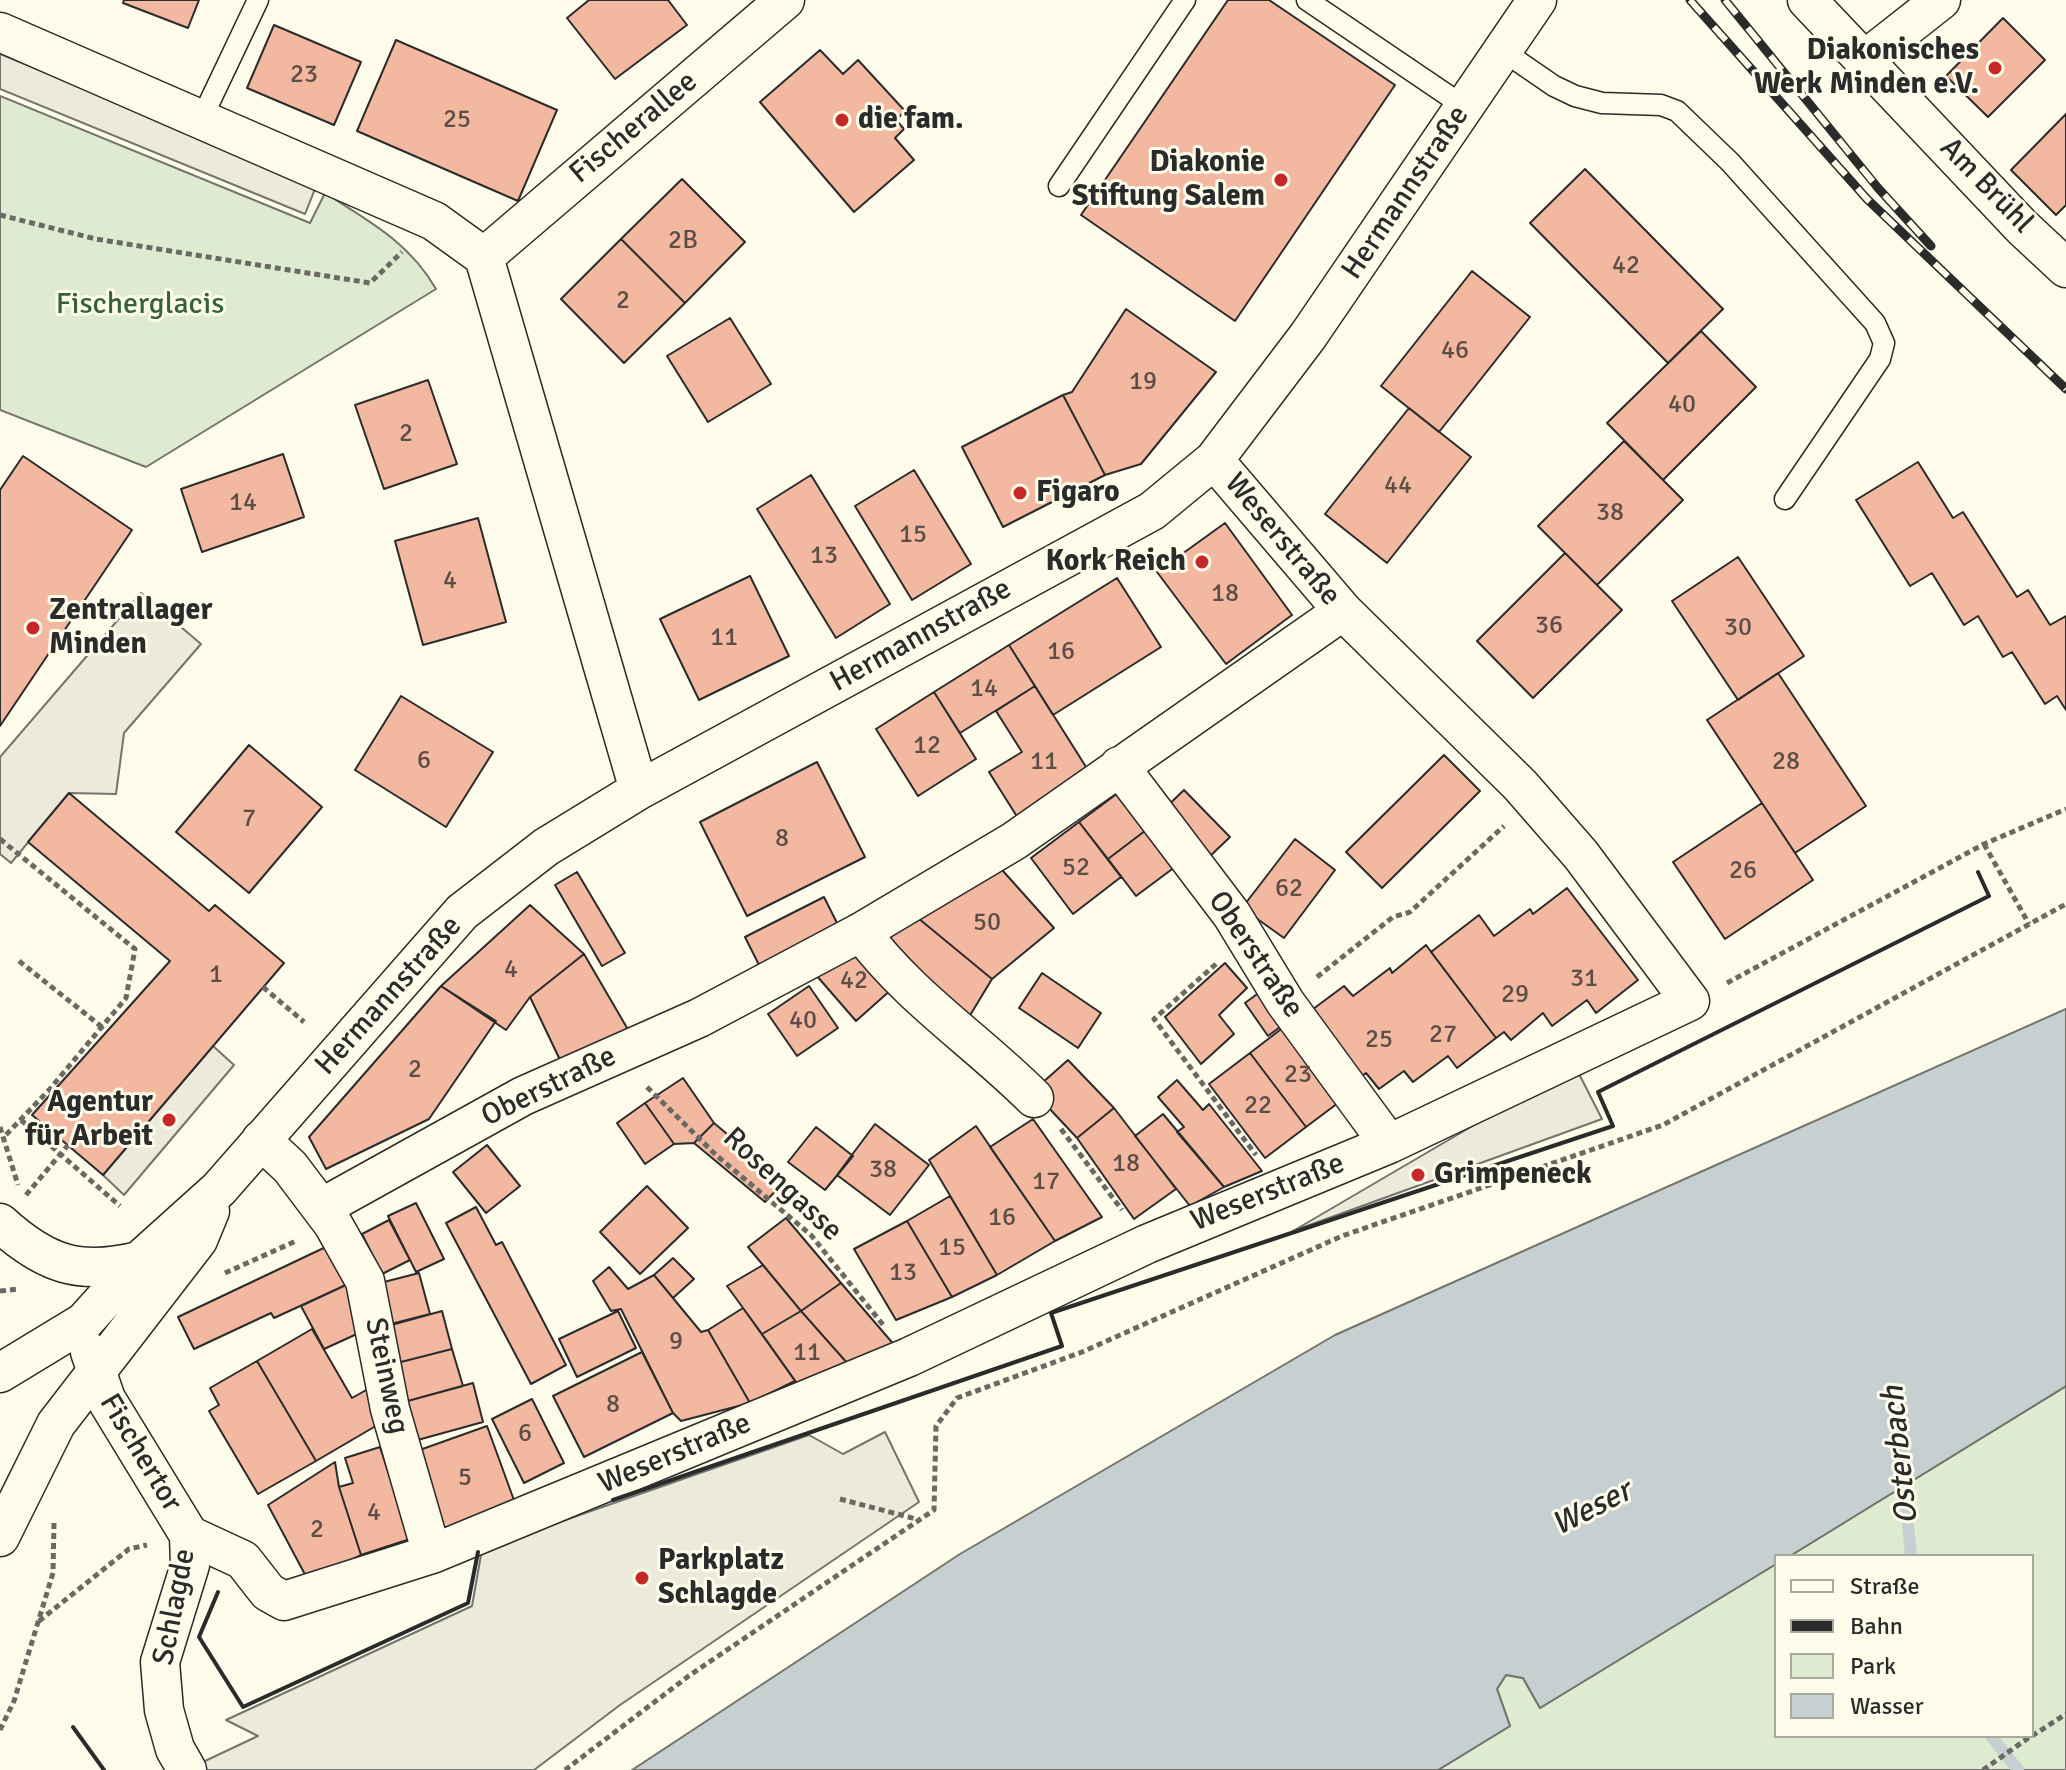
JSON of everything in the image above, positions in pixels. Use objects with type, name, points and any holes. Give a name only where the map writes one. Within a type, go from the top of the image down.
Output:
[{"type":"street","name":"Fischerallee","points":[[484,257],[785,0]]},
{"type":"street","name":"Hermannstraße","points":[[0,1373],[84,1322],[139,1261],[219,1189],[462,912],[546,847],[639,790],[1152,511],[1214,460],[1308,336],[1537,0]]},
{"type":"street","name":"Am Brühl","points":[[1807,0],[2022,227],[2066,268]]},
{"type":"street","points":[[1866,59],[1941,0]]},
{"type":"street","points":[[0,32],[434,221],[484,257],[639,790]]},
{"type":"street","name":"Weserstraße","points":[[189,1535],[243,1560],[268,1592],[284,1601],[432,1554],[909,1357],[1147,1244],[1389,1144],[1690,1001],[1581,855],[1520,785],[1343,611],[1214,460]]},
{"type":"street","name":"Oberstraße","points":[[327,1216],[523,1096],[699,1018],[861,932],[1014,841],[1343,611]]},
{"type":"street","name":"Oberstraße","points":[[1119,766],[1247,936],[1285,1002],[1389,1144]]},
{"type":"street","points":[[861,932],[887,968],[997,1062],[1034,1098]]},
{"type":"street","points":[[261,1140],[290,1167],[327,1216]]},
{"type":"street","name":"Hermannstraße","points":[[0,1537],[56,1424],[94,1370],[198,1240],[219,1189]]},
{"type":"street","name":"Steinweg","points":[[327,1216],[365,1281],[390,1409],[432,1554]]},
{"type":"street","points":[[0,1223],[34,1251],[52,1261],[107,1269],[139,1261]]},
{"type":"street","points":[[84,1322],[94,1370]]},
{"type":"street","name":"Fischertor","points":[[94,1370],[106,1399],[189,1535]]},
{"type":"street","name":"Schlagde","points":[[187,1770],[175,1749],[164,1710],[160,1662],[190,1565],[189,1535]]},
{"type":"lane","points":[[201,120],[258,0]]},
{"type":"lane","points":[[1307,0],[1465,107]]},
{"type":"lane","points":[[1059,186],[1179,3]]},
{"type":"lane","points":[[1503,51],[1554,86],[1575,96],[1602,103],[1648,103],[1677,111],[1730,162],[1875,323],[1884,343],[1880,359],[1785,499]]},
{"type":"path","points":[[0,215],[96,239],[370,283],[434,221]]},
{"type":"path","points":[[1285,1002],[1393,917],[1410,912],[1509,821],[1496,807],[1520,785]]},
{"type":"path","points":[[1690,1001],[1984,844],[2066,809]]},
{"type":"path","points":[[0,839],[135,949],[126,998],[3,1138]]},
{"type":"path","points":[[1984,844],[2029,924]]},
{"type":"path","points":[[565,1770],[690,1675],[934,1510],[936,1426],[957,1398],[1082,1352],[1342,1236],[1663,1125],[2066,904]]},
{"type":"path","points":[[1247,936],[1154,1019],[1280,1187]]},
{"type":"path","points":[[19,961],[102,1027]]},
{"type":"path","points":[[263,987],[304,1022]]},
{"type":"path","name":"Rosengasse","points":[[614,1056],[716,1155],[811,1235],[909,1357]]},
{"type":"path","points":[[1034,1098],[1147,1244]]},
{"type":"path","points":[[21,1120],[120,1206]]},
{"type":"path","points":[[0,1127],[22,1199],[68,1145]]},
{"type":"path","points":[[214,1278],[327,1216]]},
{"type":"path","points":[[0,1291],[15,1289]]},
{"type":"path","points":[[840,1499],[921,1520]]},
{"type":"path","points":[[0,1730],[14,1701],[53,1573],[55,1511]]},
{"type":"path","points":[[38,1622],[129,1549],[189,1535]]},
{"type":"path","points":[[2034,1735],[2066,1714]]},
{"type":"path","points":[[1983,1770],[2029,1738]]},
{"type":"green space","name":"Fischerglacis","points":[[0,96],[310,223],[325,193],[401,246],[436,289],[146,467],[0,410]]},
{"type":"green space","points":[[2066,1386],[2066,1770],[1438,1770],[1510,1726],[1497,1689],[1506,1675],[1523,1678],[1540,1708],[1774,1565],[1774,1738],[2034,1738],[2034,1554],[1793,1554]]},
{"type":"shaded area","points":[[0,54],[317,184],[305,214],[0,89]]},
{"type":"shaded area","points":[[141,593],[201,644],[124,733],[116,794],[69,793],[11,863],[0,854],[0,757]]},
{"type":"shaded area","name":"Agentur für Arbeit","points":[[213,1046],[234,1065],[124,1195],[103,1175]]},
{"type":"shaded area","name":"Grimpeneck","points":[[1575,1066],[1602,1119],[1293,1231]]},
{"type":"shaded area","name":"Parkplatz Schlagde","points":[[885,1432],[919,1502],[620,1705],[534,1770],[186,1770],[258,1736],[226,1720],[472,1606],[482,1549],[809,1435],[843,1454]]},
{"type":"water","name":"Weser","points":[[2066,1009],[2066,1386],[1793,1554],[1774,1554],[1774,1565],[1540,1708],[1523,1678],[1506,1675],[1497,1689],[1510,1726],[1438,1770],[632,1770],[960,1554],[1335,1335]]},
{"type":"building","points":[[124,0],[199,0],[188,28],[123,3]]},
{"type":"building","points":[[589,0],[668,0],[687,25],[615,79],[567,18]]},
{"type":"building","points":[[1228,0],[1269,0],[1395,85],[1235,321],[1081,215]]},
{"type":"building","name":"Diakonisches Werk Minden e.V.","points":[[2003,18],[2045,60],[1988,117],[1946,76]]},
{"type":"building","points":[[274,25],[361,62],[334,125],[247,88]]},
{"type":"building","points":[[396,40],[557,110],[518,201],[357,131]]},
{"type":"building","points":[[820,50],[843,74],[858,60],[905,111],[896,120],[904,129],[895,138],[914,160],[854,212],[760,102]]},
{"type":"building","points":[[2066,114],[2066,205],[2056,215],[2011,170]]},
{"type":"building","points":[[1585,169],[1723,309],[1668,363],[1530,223]]},
{"type":"building","points":[[682,179],[745,242],[685,303],[621,239]]},
{"type":"building","points":[[621,239],[685,303],[624,363],[561,299]]},
{"type":"building","points":[[1472,271],[1530,317],[1439,432],[1381,386]]},
{"type":"building","points":[[1126,309],[1216,372],[1141,464],[1105,475],[1063,395],[1072,392]]},
{"type":"building","points":[[730,318],[771,384],[708,422],[667,356]]},
{"type":"building","points":[[1701,331],[1756,387],[1663,480],[1607,423]]},
{"type":"building","points":[[428,380],[457,464],[384,489],[355,405]]},
{"type":"building","points":[[1063,395],[1105,475],[1003,527],[962,447]]},
{"type":"building","points":[[1409,408],[1471,457],[1387,563],[1325,514]]},
{"type":"building","points":[[1624,441],[1683,500],[1597,585],[1538,526]]},
{"type":"building","points":[[283,454],[304,517],[202,552],[181,489]]},
{"type":"building","name":"Zentrallager Minden","points":[[23,456],[132,530],[0,726],[0,490]]},
{"type":"building","points":[[1918,462],[1953,518],[1963,512],[2017,597],[2028,590],[2050,625],[2066,616],[2066,710],[2057,696],[2045,704],[2012,652],[2003,657],[1978,616],[1964,625],[1932,573],[1910,586],[1856,500]]},
{"type":"building","points":[[914,470],[971,564],[912,600],[855,506]]},
{"type":"building","points":[[811,475],[890,604],[836,638],[757,509]]},
{"type":"building","points":[[478,518],[506,622],[423,645],[395,541]]},
{"type":"building","points":[[1225,523],[1292,615],[1226,664],[1157,572]]},
{"type":"building","points":[[1565,553],[1622,610],[1533,698],[1477,641]]},
{"type":"building","points":[[1738,557],[1804,656],[1738,700],[1672,601]]},
{"type":"building","points":[[750,576],[789,656],[699,700],[660,619]]},
{"type":"building","points":[[1117,578],[1161,647],[1053,715],[1009,645]]},
{"type":"building","points":[[1009,645],[1035,686],[960,733],[934,692]]},
{"type":"building","points":[[1778,673],[1866,806],[1795,853],[1707,720]]},
{"type":"building","points":[[1035,686],[1093,778],[1021,823],[989,772],[1022,752],[996,711]]},
{"type":"building","points":[[934,692],[976,759],[918,796],[876,729]]},
{"type":"building","points":[[401,696],[493,752],[446,827],[355,770]]},
{"type":"building","points":[[249,745],[322,807],[249,893],[176,832]]},
{"type":"building","points":[[1444,755],[1480,791],[1382,888],[1346,852]]},
{"type":"building","points":[[817,762],[865,857],[747,916],[700,822]]},
{"type":"building","points":[[1126,787],[1154,824],[1108,859],[1079,822]]},
{"type":"building","points":[[1184,790],[1230,837],[1206,860],[1160,813]]},
{"type":"building","points":[[69,793],[209,911],[215,905],[284,963],[103,1175],[32,1115],[170,961],[28,842]]},
{"type":"building","points":[[1762,803],[1813,880],[1725,939],[1673,862]]},
{"type":"building","points":[[1079,822],[1121,877],[1073,914],[1031,858]]},
{"type":"building","points":[[1154,824],[1183,861],[1136,896],[1108,859]]},
{"type":"building","points":[[1295,839],[1335,870],[1284,938],[1242,908]]},
{"type":"building","points":[[995,862],[1054,928],[992,979],[918,918]]},
{"type":"building","points":[[577,872],[625,953],[602,966],[555,885]]},
{"type":"building","points":[[1567,888],[1638,980],[1596,1013],[1587,1000],[1552,1026],[1543,1013],[1511,1040],[1504,1032],[1496,1038],[1431,952],[1479,915],[1494,936],[1530,909],[1533,914]]},
{"type":"building","points":[[824,897],[838,925],[759,965],[745,937]]},
{"type":"building","points":[[530,905],[584,954],[530,997],[506,1030],[441,986]]},
{"type":"building","points":[[918,918],[992,979],[969,1017],[884,941]]},
{"type":"building","points":[[853,942],[893,988],[856,1021],[816,975]]},
{"type":"building","points":[[1426,945],[1496,1038],[1457,1068],[1448,1056],[1413,1082],[1404,1071],[1379,1089],[1366,1073],[1351,1084],[1301,1018],[1344,986],[1353,996],[1390,968],[1392,973]]},
{"type":"building","points":[[584,954],[630,1033],[561,1062],[530,997]]},
{"type":"building","points":[[1225,963],[1247,988],[1219,1015],[1234,1034],[1201,1064],[1165,1017]]},
{"type":"building","points":[[1042,973],[1101,1013],[1078,1048],[1019,1008]]},
{"type":"building","points":[[441,986],[496,1021],[429,1119],[326,1169],[309,1137]]},
{"type":"building","points":[[809,986],[838,1028],[797,1056],[768,1014]]},
{"type":"building","points":[[1264,989],[1288,1021],[1268,1036],[1245,1003]]},
{"type":"building","points":[[1289,1023],[1346,1097],[1306,1127],[1250,1053]]},
{"type":"building","points":[[1250,1053],[1306,1127],[1265,1158],[1209,1084]]},
{"type":"building","points":[[1068,1060],[1114,1108],[1077,1138],[1033,1091]]},
{"type":"building","points":[[683,1078],[714,1123],[694,1143],[674,1144],[645,1103]]},
{"type":"building","points":[[1177,1080],[1203,1110],[1209,1104],[1262,1171],[1224,1187],[1177,1132],[1184,1127],[1158,1097]]},
{"type":"building","points":[[645,1103],[674,1144],[645,1164],[617,1123]]},
{"type":"building","points":[[1114,1108],[1176,1189],[1134,1219],[1077,1138]]},
{"type":"building","points":[[1163,1114],[1224,1187],[1190,1206],[1135,1136]]},
{"type":"building","points":[[1033,1119],[1102,1217],[1055,1241],[990,1147]]},
{"type":"building","points":[[714,1123],[784,1182],[765,1202],[694,1143]]},
{"type":"building","points":[[875,1124],[929,1165],[890,1215],[837,1175]]},
{"type":"building","points":[[976,1126],[1055,1241],[997,1275],[929,1160]]},
{"type":"building","points":[[816,1127],[853,1156],[825,1190],[788,1162]]},
{"type":"building","points":[[487,1145],[520,1186],[486,1213],[453,1172]]},
{"type":"building","points":[[647,1186],[688,1228],[640,1274],[600,1232]]},
{"type":"building","points":[[950,1196],[997,1275],[952,1297],[907,1221]]},
{"type":"building","points":[[416,1203],[444,1259],[416,1272],[388,1216]]},
{"type":"building","points":[[476,1207],[496,1245],[502,1242],[566,1365],[531,1384],[446,1223]]},
{"type":"building","points":[[786,1218],[841,1283],[801,1311],[748,1247]]},
{"type":"building","points":[[389,1220],[410,1260],[382,1274],[362,1234]]},
{"type":"building","points":[[907,1221],[952,1297],[896,1320],[854,1249]]},
{"type":"building","points":[[330,1245],[348,1284],[274,1318],[271,1313],[194,1349],[178,1317]]},
{"type":"building","points":[[673,1258],[694,1279],[673,1298],[654,1275]]},
{"type":"building","points":[[763,1265],[801,1311],[762,1334],[727,1286]]},
{"type":"building","points":[[609,1267],[628,1289],[654,1275],[701,1332],[708,1330],[750,1403],[681,1421],[673,1413],[621,1309],[611,1311],[593,1281]]},
{"type":"building","points":[[419,1273],[430,1314],[391,1324],[380,1283]]},
{"type":"building","points":[[841,1283],[896,1347],[856,1373],[801,1311]]},
{"type":"building","points":[[348,1284],[370,1328],[324,1349],[301,1306]]},
{"type":"building","points":[[743,1308],[795,1381],[750,1403],[708,1330]]},
{"type":"building","points":[[442,1311],[452,1349],[393,1364],[384,1327]]},
{"type":"building","points":[[618,1311],[636,1348],[577,1377],[559,1339]]},
{"type":"building","points":[[801,1311],[856,1373],[806,1396],[762,1334]]},
{"type":"building","points":[[312,1329],[352,1398],[368,1389],[386,1420],[316,1461],[257,1361]]},
{"type":"building","points":[[452,1349],[463,1386],[404,1402],[393,1364]]},
{"type":"building","points":[[642,1352],[673,1413],[584,1457],[553,1396]]},
{"type":"building","points":[[257,1361],[316,1461],[258,1494],[209,1411],[219,1405],[210,1388]]},
{"type":"building","points":[[473,1383],[483,1422],[414,1441],[404,1402]]},
{"type":"building","points":[[532,1399],[564,1463],[524,1483],[492,1419]]},
{"type":"building","points":[[487,1426],[515,1503],[442,1530],[414,1452]]},
{"type":"building","points":[[380,1447],[410,1539],[361,1555],[339,1487],[353,1483],[345,1458]]},
{"type":"building","points":[[335,1462],[339,1487],[361,1555],[309,1582],[268,1505]]},
{"type":"waterway","name":"Osterbach","points":[[1903,1472],[1911,1554]]},
{"type":"waterway","name":"Osterbach","points":[[1993,1738],[2018,1770]]},
{"type":"railway","points":[[1690,0],[1867,199],[2066,389]]},
{"type":"railway","points":[[1725,0],[1878,188],[1931,246]]},
{"type":"wall","points":[[613,1500],[1062,1346],[1051,1313],[1613,1126],[1598,1092],[1989,896],[1978,872]]},
{"type":"wall","points":[[218,1592],[199,1637],[243,1707],[468,1603],[478,1552]]},
{"type":"wall","points":[[73,1727],[104,1770]]},
{"type":"place","name":"Diakonisches Werk Minden e.V.","points":[[1995,68]]},
{"type":"place","name":"die fam.","points":[[842,120]]},
{"type":"place","name":"Diakonie Stiftung Salem","points":[[1281,180]]},
{"type":"place","name":"Figaro","points":[[1020,493]]},
{"type":"place","name":"Kork Reich","points":[[1202,562]]},
{"type":"place","name":"Zentrallager Minden","points":[[33,628]]},
{"type":"place","name":"Agentur für Arbeit","points":[[169,1120]]},
{"type":"place","name":"Grimpeneck","points":[[1418,1175]]},
{"type":"place","name":"Parkplatz Schlagde","points":[[642,1578]]}]
